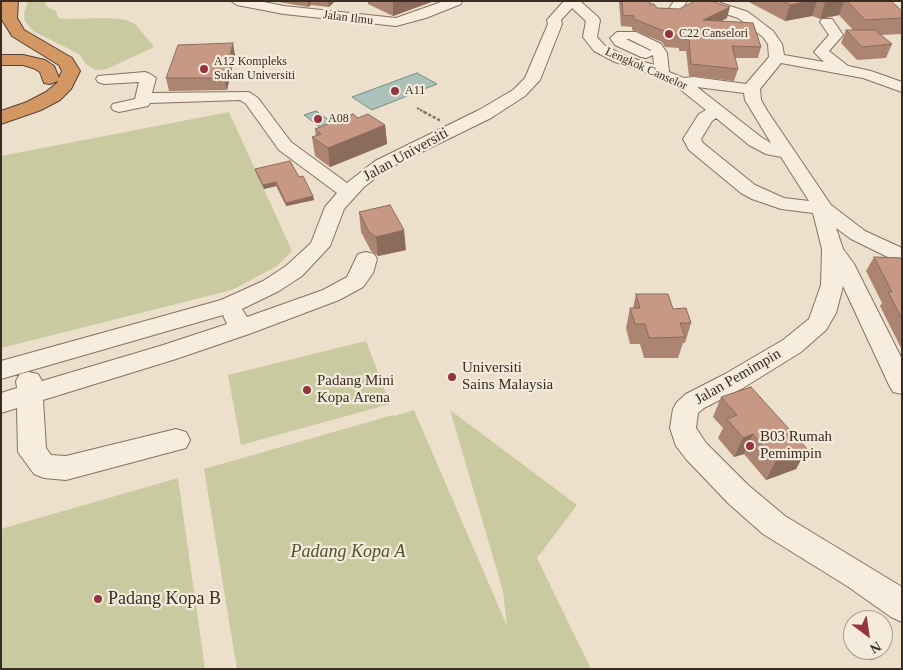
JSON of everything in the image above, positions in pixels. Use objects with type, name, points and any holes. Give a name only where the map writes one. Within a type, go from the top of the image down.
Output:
[{"type":"highway","points":[[1,5],[5,1]]},
{"type":"highway","points":[[1,118],[48,99],[61,90],[69,79],[71,71],[66,62],[28,40],[13,27],[9,14],[10,1]]},
{"type":"highway","points":[[1,60],[35,62],[46,68],[50,76],[49,83],[37,94],[1,110]]},
{"type":"street","name":"Jalan Ilmu","points":[[237,1],[265,7],[396,22],[421,16],[456,1]]},
{"type":"street","points":[[660,14],[672,14],[681,1]]},
{"type":"street","points":[[700,1],[728,9],[755,23],[775,44],[777,58],[757,82],[753,100],[760,112],[824,209],[838,222],[864,238],[902,257]]},
{"type":"street","name":"Jalan Universiti","points":[[1,370],[229,306],[271,286],[294,271],[320,246],[335,207],[347,192],[374,170],[485,114],[519,93],[532,80],[555,24],[560,22],[575,2]]},
{"type":"street","name":"Lengkok Canselor","points":[[575,2],[593,20],[590,37],[599,48],[620,59],[650,57],[661,74],[682,83],[763,146],[788,153]]},
{"type":"street","points":[[361,19],[370,15],[373,11],[363,4]]},
{"type":"street","points":[[827,22],[836,35],[821,52],[843,70]]},
{"type":"street","points":[[777,58],[878,77],[902,87]]},
{"type":"street","points":[[682,83],[757,82],[795,69],[825,67]]},
{"type":"street","points":[[103,87],[144,94],[243,95],[252,101],[285,146],[347,192]]},
{"type":"street","points":[[119,107],[139,105],[144,94]]},
{"type":"street","points":[[716,110],[705,118],[692,139],[695,146],[748,189],[759,195],[781,203],[824,209]]},
{"type":"street","points":[[374,170],[362,163],[362,160],[393,145]]},
{"type":"street","name":"Jalan Pemimpin","points":[[824,209],[822,216],[832,246],[832,285],[824,314],[818,324],[797,342],[776,356],[695,401],[686,409],[683,428],[686,438],[696,451],[738,494],[774,525],[858,576],[902,606]]},
{"type":"street","points":[[864,238],[843,236],[836,238],[832,246],[843,264],[902,385]]},
{"type":"street","points":[[1,403],[167,353],[344,290],[362,274],[366,259]]},
{"type":"street","points":[[229,306],[241,328]]},
{"type":"street","points":[[30,362],[28,396],[32,452],[44,466],[66,468],[176,440]]},
{"type":"path","points":[[417,108],[455,129]]},
{"type":"green space","points":[[28,1],[45,1],[46,6],[56,11],[61,19],[109,18],[127,20],[135,24],[154,47],[107,69],[96,70],[86,64],[79,54],[33,31],[25,21],[24,13]]},
{"type":"green space","points":[[229,112],[292,251],[277,266],[232,290],[1,348],[1,156]]},
{"type":"green space","name":"Padang Mini Kopa Arena","points":[[366,341],[390,404],[241,445],[228,375]]},
{"type":"green space","name":"Padang Kopa A","points":[[414,410],[507,626],[503,591],[450,410],[577,505],[537,558],[591,669],[237,669],[204,469]]},
{"type":"green space","name":"Padang Kopa B","points":[[178,478],[205,669],[1,669],[1,529]]},
{"type":"water","name":"A11","points":[[417,73],[437,84],[372,110],[352,97]]},
{"type":"water","name":"A08","points":[[316,111],[333,123],[321,128],[304,115]]},
{"type":"building","points":[[622,1],[650,1],[650,4],[654,4],[657,8],[679,9],[695,1],[711,1],[730,7],[703,20],[753,23],[761,47],[732,46],[738,69],[691,64],[689,39],[682,39],[681,36],[668,36],[664,31],[634,19],[634,16],[623,15]]},
{"type":"building","points":[[783,1],[810,1],[790,5]]},
{"type":"building","points":[[847,1],[891,1],[902,11],[902,18],[865,20]]},
{"type":"building","points":[[846,30],[875,30],[892,44],[862,47]]},
{"type":"building","points":[[233,43],[224,78],[166,78],[178,45]]},
{"type":"building","points":[[353,114],[358,118],[368,114],[385,125],[328,148],[312,137],[321,134],[315,129]]},
{"type":"building","points":[[290,161],[299,177],[303,176],[313,196],[286,203],[276,182],[263,185],[255,169]]},
{"type":"building","points":[[390,205],[404,230],[376,237],[369,232],[359,212]]},
{"type":"building","points":[[874,257],[902,258],[902,319],[888,292],[892,292]]},
{"type":"building","points":[[636,294],[668,294],[673,309],[686,308],[691,323],[680,323],[685,337],[649,338],[645,324],[635,324],[630,308],[640,308]]},
{"type":"building","points":[[751,387],[807,449],[776,461],[753,434],[743,438],[727,419],[737,415],[721,397]]},
{"type":"place","name":"C22 Canselori","points":[[669,34]]},
{"type":"place","name":"A12 Kompleks Sukan Universiti","points":[[204,69]]},
{"type":"place","name":"A11","points":[[395,91]]},
{"type":"place","name":"A08","points":[[318,119]]},
{"type":"place","name":"Universiti Sains Malaysia","points":[[452,377]]},
{"type":"place","name":"Padang Mini Kopa Arena","points":[[307,390]]},
{"type":"place","name":"B03 Rumah Pemimpin","points":[[750,446]]},
{"type":"place","name":"Padang Kopa B","points":[[98,599]]}]
